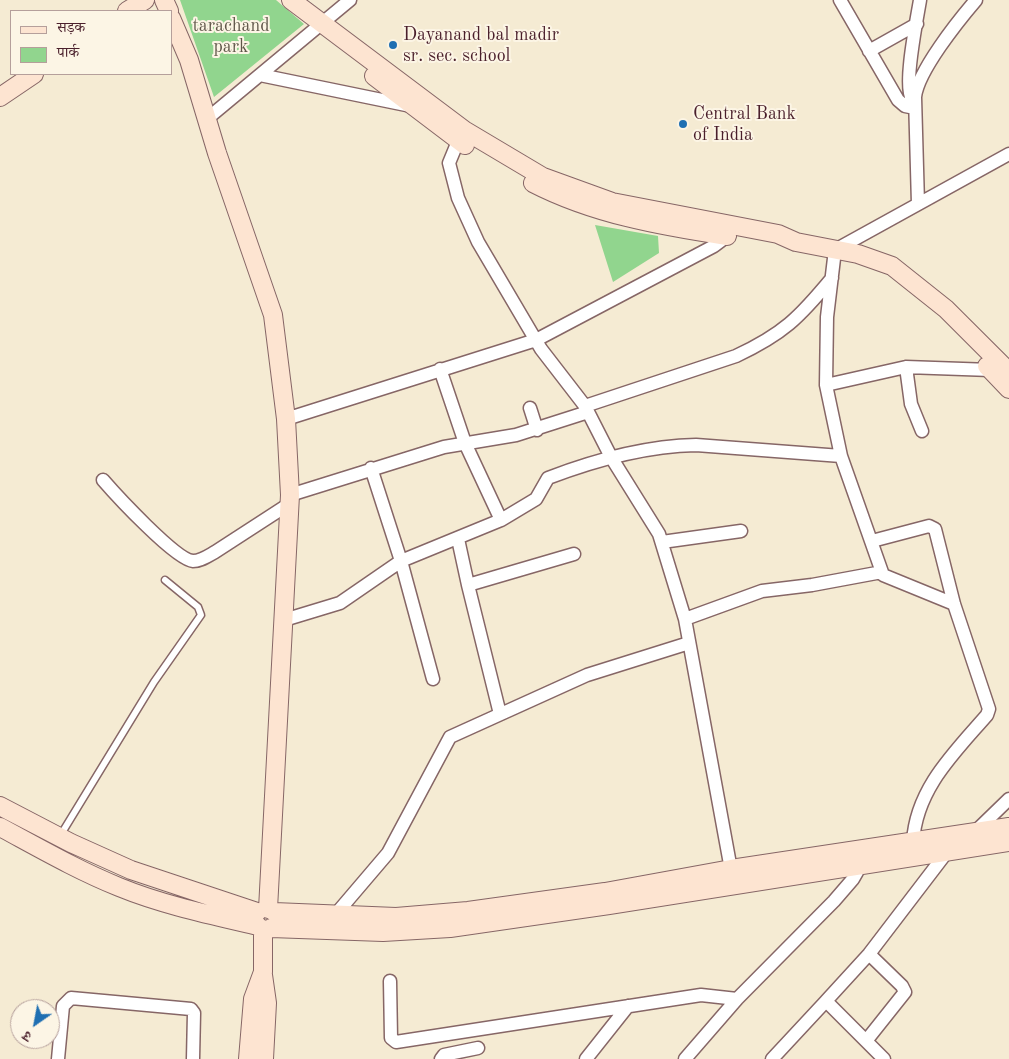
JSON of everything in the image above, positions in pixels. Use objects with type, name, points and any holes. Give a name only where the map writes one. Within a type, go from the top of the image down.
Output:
[{"type":"street","points":[[129,10],[145,0]]},
{"type":"street","points":[[154,0],[164,0]]},
{"type":"street","points":[[278,0],[318,26],[461,135]]},
{"type":"street","points":[[292,0],[318,26]]},
{"type":"street","points":[[208,118],[350,0]]},
{"type":"street","points":[[840,0],[898,100],[905,106],[915,105]]},
{"type":"street","points":[[915,105],[908,89],[920,0]]},
{"type":"street","points":[[918,204],[916,91],[921,78],[972,4]]},
{"type":"street","points":[[172,20],[189,60],[217,153],[273,315],[286,419],[290,499],[265,919],[263,972],[267,1003],[264,1059]]},
{"type":"street","points":[[869,51],[917,24]]},
{"type":"street","points":[[372,68],[412,106],[461,135],[551,180],[612,202],[725,230],[778,234],[796,242],[858,254],[917,298],[1000,369],[1009,389]]},
{"type":"street","points":[[260,74],[412,106]]},
{"type":"street","points":[[0,97],[33,75]]},
{"type":"street","points":[[461,135],[449,163],[458,198],[478,242],[536,340],[587,409],[612,456],[657,529],[662,542],[685,619],[733,877]]},
{"type":"street","points":[[835,250],[1009,154]]},
{"type":"street","points":[[286,419],[536,340],[714,246],[725,230]]},
{"type":"street","points":[[835,250],[825,348],[826,385],[841,456],[882,572],[894,581],[954,604]]},
{"type":"street","points":[[103,480],[131,510],[186,559],[193,561],[202,559],[215,552],[290,499],[371,468],[466,443],[498,440],[536,430],[587,409],[736,356],[753,348],[798,318],[832,278]]},
{"type":"street","points":[[826,385],[906,367],[1000,369]]},
{"type":"street","points":[[906,367],[911,404],[922,431]]},
{"type":"street","points":[[440,369],[466,443],[501,520]]},
{"type":"street","points":[[530,408],[536,430]]},
{"type":"street","points":[[284,620],[340,602],[402,561],[501,520],[536,500],[548,478],[612,456],[674,446],[696,445],[841,456]]},
{"type":"street","points":[[371,468],[402,561],[433,679]]},
{"type":"street","points":[[872,541],[929,526],[935,528],[954,604],[990,708],[988,715],[925,793],[914,827],[913,842]]},
{"type":"street","points":[[662,542],[741,531]]},
{"type":"street","points":[[458,539],[500,714]]},
{"type":"street","points":[[468,585],[574,554]]},
{"type":"street","points":[[685,619],[762,591],[812,585],[882,572]]},
{"type":"street","points":[[336,914],[388,853],[448,740],[454,734],[587,675],[689,643]]},
{"type":"street","points":[[772,1059],[869,954],[955,845],[975,832],[1009,799]]},
{"type":"street","points":[[0,806],[59,837],[131,870],[265,919],[336,914],[396,917],[468,910],[733,877]]},
{"type":"street","points":[[975,832],[1009,827]]},
{"type":"street","points":[[1,829],[59,860],[120,888],[182,908],[382,932],[450,928],[733,877],[855,858],[955,845],[1009,842]]},
{"type":"street","points":[[855,858],[913,842],[955,845]]},
{"type":"street","points":[[685,1059],[737,999],[834,902],[854,879],[855,858]]},
{"type":"street","points":[[866,1040],[905,992],[902,986],[869,954]]},
{"type":"street","points":[[248,1059],[253,999],[263,972]]},
{"type":"street","points":[[390,981],[389,1017],[393,1041],[473,1031],[701,995],[737,999]]},
{"type":"street","points":[[58,1059],[63,1006],[71,998],[191,1010],[194,1013],[193,1059]]},
{"type":"street","points":[[826,1001],[884,1059]]},
{"type":"street","points":[[586,1059],[628,1006]]},
{"type":"street","points":[[441,1059],[444,1055],[479,1054],[473,1031]]},
{"type":"lane","points":[[59,837],[154,682],[201,616],[198,607],[165,580]]},
{"type":"green space","name":"tarachand park","points":[[180,0],[276,0],[304,24],[214,97]]},
{"type":"green space","points":[[595,225],[658,236],[659,253],[613,282]]},
{"type":"place","name":"Dayanand bal madir sr. sec. school","points":[[393,45]]},
{"type":"place","name":"Central Bank of India","points":[[683,124]]}]
